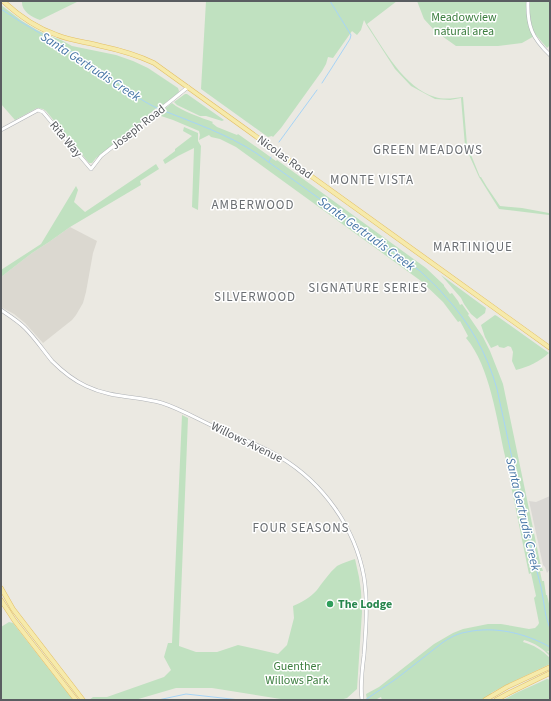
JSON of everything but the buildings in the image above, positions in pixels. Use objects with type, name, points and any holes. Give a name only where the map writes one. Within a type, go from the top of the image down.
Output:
[{"type":"main road","name":"Nicolas Road","points":[[3,1],[15,12],[47,31],[67,38],[121,50],[154,63],[550,348]]},
{"type":"main road","points":[[1,588],[9,603],[84,700]]},
{"type":"main road","points":[[1,600],[13,619],[76,700]]},
{"type":"main road","points":[[485,700],[492,695],[550,667]]},
{"type":"main road","points":[[496,700],[550,673]]},
{"type":"street","points":[[528,1],[528,20],[534,37],[550,55]]},
{"type":"street","name":"Joseph Road","points":[[91,169],[101,156],[188,87]]},
{"type":"street","name":"Rita Way","points":[[1,130],[38,110],[41,110],[91,169]]},
{"type":"street","name":"Willows Avenue","points":[[1,310],[14,318],[25,328],[53,362],[64,372],[79,382],[103,393],[164,404],[251,442],[279,457],[307,477],[321,490],[347,528],[354,542],[362,568],[367,615],[362,672],[362,700]]},
{"type":"shaded area","points":[[70,227],[97,241],[93,253],[86,292],[83,303],[72,320],[43,343],[25,323],[14,314],[1,307],[1,277],[32,253]]},
{"type":"shaded area","points":[[550,496],[550,569],[547,573],[543,565],[529,501],[536,502]]},
{"type":"green space","points":[[22,1],[79,1],[40,20],[25,11]]},
{"type":"green space","points":[[206,1],[397,1],[367,24],[388,56],[404,77],[424,92],[435,97],[442,98],[463,97],[467,145],[480,177],[500,206],[522,208],[549,213],[549,215],[499,209],[479,177],[465,146],[461,98],[450,100],[435,99],[411,86],[395,69],[364,20],[361,30],[357,35],[352,31],[333,58],[328,57],[322,71],[281,128],[273,137],[268,137],[201,89]]},
{"type":"green space","name":"Meadowview natural area","points":[[417,1],[550,1],[550,45],[547,48],[536,35],[522,43],[498,46],[456,46],[435,31],[424,19]]},
{"type":"green space","points":[[1,5],[37,30],[72,46],[116,55],[148,68],[178,88],[179,91],[164,104],[160,105],[148,115],[149,116],[96,158],[92,163],[89,163],[46,111],[37,108],[15,120],[1,104]]},
{"type":"green space","points":[[185,94],[224,120],[222,121],[206,116],[200,116],[177,105],[174,102]]},
{"type":"green space","points":[[172,103],[186,111],[213,122],[212,123],[217,127],[237,135],[238,134],[276,161],[277,160],[426,268],[444,285],[450,294],[452,293],[460,305],[462,304],[469,314],[468,315],[483,337],[490,351],[503,384],[543,571],[540,571],[542,581],[544,581],[550,608],[550,652],[547,651],[550,656],[535,644],[524,640],[523,642],[534,646],[544,653],[550,658],[550,664],[506,685],[482,700],[382,700],[381,697],[375,700],[367,700],[366,694],[379,687],[434,644],[453,633],[463,629],[488,624],[501,624],[529,629],[535,628],[539,623],[534,598],[536,596],[531,573],[529,574],[492,394],[487,378],[481,363],[466,338],[468,336],[460,321],[458,322],[443,302],[421,281],[236,147],[209,135],[199,140],[199,131],[158,114]]},
{"type":"green space","points":[[184,127],[198,133],[198,141],[201,146],[198,210],[192,207],[194,148],[165,164],[163,160],[192,136],[183,131]]},
{"type":"green space","points":[[156,164],[159,169],[140,181],[141,185],[70,227],[32,253],[1,277],[1,270],[41,244],[76,186],[78,190],[74,202],[85,212]]},
{"type":"green space","points":[[441,275],[486,308],[485,313],[477,319],[471,314],[461,298]]},
{"type":"green space","points":[[495,315],[549,353],[533,364],[516,370],[512,361],[513,352],[511,347],[508,346],[504,348],[499,347],[498,345],[491,348],[485,337],[481,325]]},
{"type":"green space","name":"Guenther Willows Park","points":[[182,415],[188,418],[179,646],[196,652],[217,652],[238,645],[278,654],[287,645],[294,618],[293,606],[306,600],[314,593],[337,566],[355,559],[361,591],[362,612],[357,689],[347,698],[340,700],[287,700],[212,688],[176,688],[135,700],[89,700],[93,697],[107,697],[164,677],[171,670],[164,657],[168,643],[172,643]]},
{"type":"green space","points":[[9,622],[13,623],[73,700],[1,700],[1,627]]},
{"type":"green space","points":[[547,679],[550,680],[550,700],[503,700],[516,693]]},
{"type":"waterway","points":[[322,83],[350,39],[351,35],[330,1]]},
{"type":"waterway","name":"Santa Gertrudis Creek","points":[[1,9],[77,55],[136,96],[159,109]]},
{"type":"waterway","points":[[279,142],[317,90]]},
{"type":"waterway","name":"Santa Gertrudis Creek","points":[[162,110],[222,134],[256,153],[420,271],[453,305],[476,339],[488,363],[497,389],[550,629]]},
{"type":"waterway","name":"Santa Gertrudis Creek","points":[[269,162],[271,157]]},
{"type":"waterway","points":[[365,700],[396,679],[442,643],[460,633],[478,630],[499,630],[530,638],[550,647]]},
{"type":"waterway","points":[[158,700],[186,694],[240,700]]},
{"type":"place","name":"The Lodge","points":[[330,604]]},
{"type":"district","name":"GREEN MEADOWS","points":[[428,149]]},
{"type":"district","name":"MONTE VISTA","points":[[372,179]]},
{"type":"district","name":"AMBERWOOD","points":[[253,204]]},
{"type":"district","name":"MARTINIQUE","points":[[473,246]]},
{"type":"district","name":"SIGNATURE SERIES","points":[[368,287]]},
{"type":"district","name":"SILVERWOOD","points":[[255,296]]},
{"type":"district","name":"FOUR SEASONS","points":[[301,527]]}]
